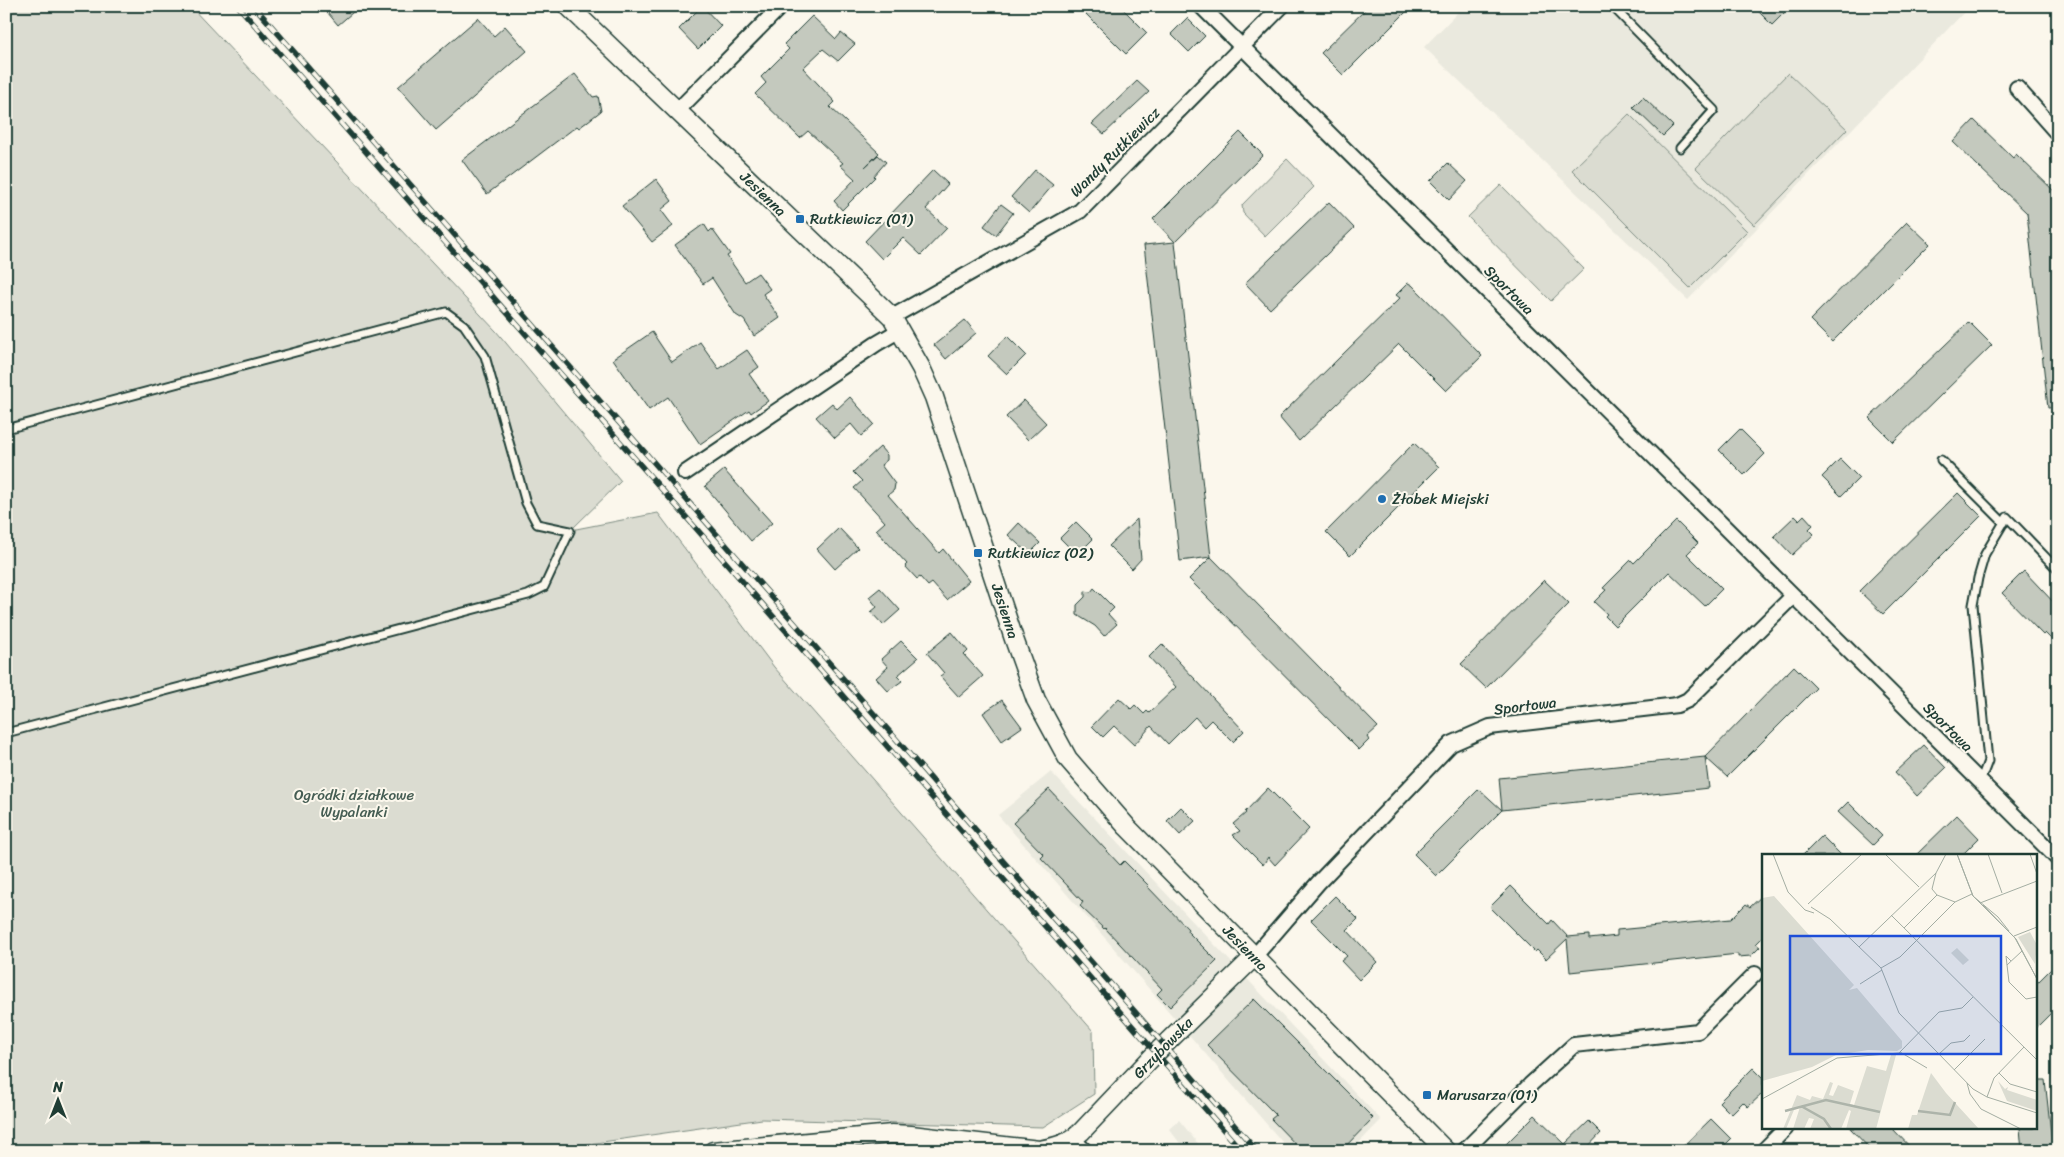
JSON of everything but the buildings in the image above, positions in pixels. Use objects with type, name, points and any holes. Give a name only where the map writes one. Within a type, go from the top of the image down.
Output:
[{"type":"street","name":"Jesienna","points":[[568,6],[678,110],[896,324],[934,396],[1036,700],[1068,759],[1127,827],[1446,1151]]},
{"type":"street","points":[[678,110],[781,6]]},
{"type":"street","name":"Sportowa","points":[[1201,6],[2058,859]]},
{"type":"street","name":"Wandy Rutkiewicz","points":[[685,473],[876,344],[896,324],[1080,211],[1282,6]]},
{"type":"street","points":[[2017,88],[2058,134]]},
{"type":"street","name":"Sportowa","points":[[1254,957],[1318,883],[1451,744],[1490,727],[1677,706],[1688,700],[1793,596]]},
{"type":"street","name":"Grzybowska","points":[[713,1151],[892,1134],[1039,1150],[1079,1145],[1103,1110],[1156,1053],[1254,957]]},
{"type":"street","points":[[1464,1151],[1530,1085],[1574,1045],[1698,1031],[1754,974]]},
{"type":"street","points":[[1763,1151],[1784,1130]]},
{"type":"lane","points":[[1612,6],[1714,110],[1680,148]]},
{"type":"lane","points":[[6,429],[446,312],[464,325],[485,356],[526,503],[537,524],[570,531],[544,587],[528,595],[6,733]]},
{"type":"lane","points":[[1941,460],[2004,523]]},
{"type":"lane","points":[[1980,782],[1988,761],[1973,605],[1985,554],[2007,517],[2058,570]]},
{"type":"shaded area","points":[[1464,6],[1970,6],[1688,300],[1424,47]]},
{"type":"shaded area","points":[[1051,772],[1381,1120],[1351,1151],[1290,1151],[998,815]]},
{"type":"shaded area","points":[[1179,1120],[1204,1151],[1186,1151],[1169,1129]]},
{"type":"green space","name":"Ogródki działkowe Wypalanki","points":[[6,6],[190,6],[496,331],[621,481],[571,530],[658,513],[774,667],[1093,1031],[1094,1094],[1043,1127],[762,1119],[540,1151],[6,1151]]},
{"type":"green space","points":[[1788,73],[1847,129],[1754,225],[1696,168]]},
{"type":"green space","points":[[1629,114],[1747,231],[1690,288],[1572,170]]},
{"type":"green space","points":[[1287,159],[1314,187],[1265,236],[1243,213],[1242,205]]},
{"type":"green space","points":[[1501,185],[1584,269],[1551,301],[1468,217]]},
{"type":"railway","points":[[238,6],[1242,1151]]},
{"type":"railway","points":[[254,6],[1257,1151]]},
{"type":"place","name":"Rutkiewicz (01)","points":[[800,219]]},
{"type":"place","name":"Żłobek Miejski","points":[[1382,499]]},
{"type":"place","name":"Rutkiewicz (02)","points":[[978,553]]},
{"type":"place","name":"Marusarza (01)","points":[[1427,1095]]}]
